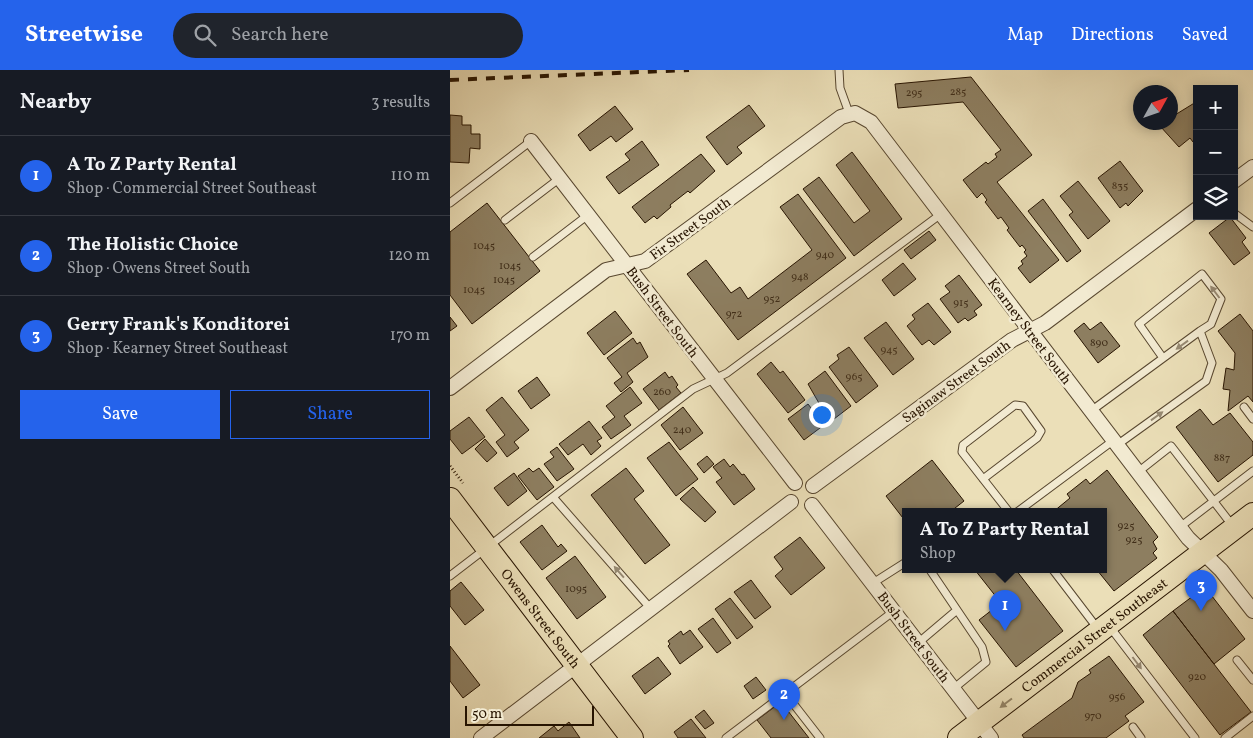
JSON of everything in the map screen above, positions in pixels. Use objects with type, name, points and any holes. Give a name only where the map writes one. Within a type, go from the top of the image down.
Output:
[{"type":"main road","name":"Owens Street South","points":[[450,499],[632,738]]},
{"type":"main road","name":"Commercial Street Southeast","points":[[959,738],[985,730],[1104,628],[1253,514]]},
{"type":"street","name":"Kearney Street South","points":[[852,113],[871,122],[1180,527],[1223,572],[1253,611]]},
{"type":"street","name":"Fir Street South","points":[[450,388],[606,270],[645,262],[841,117],[852,113]]},
{"type":"street","name":"Bush Street South","points":[[531,141],[795,483]]},
{"type":"street","points":[[1238,178],[1253,166]]},
{"type":"street","name":"Saginaw Street South","points":[[813,486],[1012,340],[1045,323],[1193,212]]},
{"type":"street","points":[[806,481],[813,486],[816,498],[812,505],[799,508],[791,502],[790,490],[795,483],[806,481]]},
{"type":"street","points":[[481,738],[791,502]]},
{"type":"street","name":"Bush Street South","points":[[812,505],[985,730]]},
{"type":"lane","points":[[839,70],[840,88],[852,113]]},
{"type":"lane","points":[[450,202],[531,141]]},
{"type":"lane","points":[[505,220],[560,178]]},
{"type":"lane","points":[[450,576],[693,389],[727,374],[941,214]]},
{"type":"lane","points":[[533,257],[588,215]]},
{"type":"lane","points":[[1238,216],[1253,227]]},
{"type":"lane","points":[[1091,410],[1211,324],[1221,299],[1202,274],[1139,324],[1163,358]]},
{"type":"lane","points":[[1023,508],[1115,442],[1206,381],[1212,363],[1200,331]]},
{"type":"lane","points":[[983,479],[1037,438],[1041,430],[1023,406],[1015,405],[963,445],[962,452],[983,479],[1006,508]]},
{"type":"lane","points":[[1244,407],[1253,419]]},
{"type":"lane","points":[[1138,472],[1171,446],[1234,528]]},
{"type":"lane","points":[[1180,527],[1253,471]]},
{"type":"lane","points":[[553,497],[651,609]]},
{"type":"lane","points":[[873,583],[902,565]]},
{"type":"lane","points":[[932,573],[982,647],[986,662],[953,689]]},
{"type":"lane","points":[[1056,573],[1195,738]]},
{"type":"lane","points":[[918,642],[957,610]]},
{"type":"lane","points":[[726,738],[894,611]]},
{"type":"lane","points":[[1237,660],[1253,680]]},
{"type":"lane","points":[[785,693],[820,738]]},
{"type":"lane","points":[[1225,738],[1253,716]]},
{"type":"lane","points":[[1133,728],[1141,738]]},
{"type":"building","points":[[971,77],[1032,155],[997,182],[1059,260],[1030,283],[1018,268],[1023,264],[1021,261],[1027,256],[1024,252],[1026,250],[1022,245],[1020,247],[1007,230],[1009,228],[1001,217],[998,219],[985,202],[987,200],[982,193],[977,198],[963,180],[986,162],[988,164],[997,157],[995,154],[1001,150],[963,102],[898,108],[895,84]]},
{"type":"building","points":[[1193,104],[1193,142],[1190,138],[1179,147],[1164,130],[1178,130],[1178,113]]},
{"type":"building","points":[[749,105],[765,126],[737,147],[742,153],[727,165],[706,137]]},
{"type":"building","points":[[615,106],[633,129],[616,142],[611,136],[590,151],[578,135]]},
{"type":"building","points":[[450,115],[462,116],[462,125],[471,125],[471,134],[480,134],[480,149],[470,148],[469,163],[450,162]]},
{"type":"building","points":[[642,141],[659,165],[619,194],[606,177],[630,160],[625,154]]},
{"type":"building","points":[[852,152],[902,219],[854,256],[803,189],[819,177],[854,223],[870,211],[836,165]]},
{"type":"building","points":[[701,154],[715,171],[690,193],[688,191],[670,205],[671,207],[657,219],[654,216],[645,223],[632,207]]},
{"type":"building","points":[[1120,161],[1143,191],[1128,206],[1126,203],[1120,208],[1098,178]]},
{"type":"building","points":[[1078,181],[1110,221],[1088,239],[1069,215],[1073,212],[1060,196]]},
{"type":"building","points":[[798,194],[846,258],[738,340],[687,274],[706,260],[731,293],[740,287],[748,299],[812,250],[780,207]]},
{"type":"building","points":[[1043,199],[1081,251],[1067,262],[1028,211]]},
{"type":"building","points":[[487,203],[540,271],[472,324],[450,295],[450,232]]},
{"type":"building","points":[[1226,220],[1232,220],[1246,238],[1242,242],[1250,253],[1234,265],[1209,233]]},
{"type":"building","points":[[929,231],[936,240],[911,259],[904,250]]},
{"type":"building","points":[[903,263],[916,279],[894,296],[882,280]]},
{"type":"building","points":[[959,275],[982,305],[974,311],[977,315],[968,321],[965,318],[958,323],[940,299],[950,292],[945,286]]},
{"type":"building","points":[[928,303],[951,332],[934,345],[929,340],[922,345],[907,326],[915,319],[912,315]]},
{"type":"building","points":[[615,311],[632,333],[604,355],[587,333]]},
{"type":"building","points":[[1240,314],[1253,331],[1253,402],[1248,396],[1228,411],[1230,390],[1223,389],[1226,368],[1234,370],[1235,353],[1218,331]]},
{"type":"building","points":[[450,317],[457,326],[450,331]]},
{"type":"building","points":[[886,322],[914,359],[893,375],[864,338]]},
{"type":"building","points":[[1101,322],[1120,346],[1098,363],[1074,331],[1084,323],[1090,330]]},
{"type":"building","points":[[633,338],[637,344],[640,342],[648,357],[627,373],[633,382],[621,392],[614,383],[622,377],[607,358]]},
{"type":"building","points":[[849,347],[878,386],[856,403],[829,367],[839,359],[837,355]]},
{"type":"building","points":[[771,362],[780,373],[783,371],[805,400],[788,413],[757,374]]},
{"type":"building","points":[[825,371],[851,406],[834,419],[827,410],[824,412],[808,384]]},
{"type":"building","points":[[665,372],[669,378],[672,376],[678,385],[676,387],[681,393],[659,410],[643,389]]},
{"type":"building","points":[[537,377],[550,395],[531,409],[518,391]]},
{"type":"building","points":[[630,387],[642,403],[624,416],[631,425],[611,439],[602,427],[615,417],[606,406]]},
{"type":"building","points":[[502,397],[529,430],[514,442],[519,448],[507,457],[496,442],[505,435],[486,410]]},
{"type":"building","points":[[808,404],[824,425],[804,440],[788,419]]},
{"type":"building","points":[[683,407],[703,433],[680,450],[661,425]]},
{"type":"building","points":[[1200,409],[1213,425],[1230,413],[1253,442],[1253,455],[1218,482],[1176,427]]},
{"type":"building","points":[[469,417],[485,437],[462,454],[450,439],[450,431]]},
{"type":"building","points":[[589,421],[602,438],[597,441],[601,446],[591,455],[583,444],[568,455],[559,444]]},
{"type":"building","points":[[485,439],[497,453],[487,462],[475,449]]},
{"type":"building","points":[[669,442],[698,479],[676,496],[647,458]]},
{"type":"building","points":[[557,447],[574,469],[557,481],[544,464],[554,457],[550,452]]},
{"type":"building","points":[[707,456],[714,464],[704,473],[697,464]]},
{"type":"building","points":[[724,459],[730,467],[733,464],[742,475],[744,474],[755,489],[734,505],[716,482],[722,478],[713,467]]},
{"type":"building","points":[[932,460],[964,501],[955,508],[902,508],[902,517],[886,496]]},
{"type":"building","points":[[529,468],[533,472],[539,468],[554,487],[537,500],[518,476]]},
{"type":"building","points":[[626,468],[644,491],[634,499],[670,545],[645,564],[591,495]]},
{"type":"building","points":[[1107,470],[1158,537],[1153,542],[1157,549],[1153,553],[1157,558],[1114,591],[1099,573],[1107,573],[1107,508],[1058,508],[1070,498],[1067,494],[1086,479],[1090,484]]},
{"type":"building","points":[[514,473],[527,491],[508,506],[494,488]]},
{"type":"building","points":[[693,487],[716,512],[705,522],[680,499]]},
{"type":"building","points":[[542,525],[558,547],[561,544],[567,551],[542,570],[520,542]]},
{"type":"building","points":[[800,537],[825,568],[791,595],[775,576],[783,569],[774,557]]},
{"type":"building","points":[[575,556],[606,597],[577,619],[546,578]]},
{"type":"building","points":[[977,573],[1018,573],[1063,631],[1016,667],[979,620],[1001,603]]},
{"type":"building","points":[[751,580],[771,607],[755,619],[734,592]]},
{"type":"building","points":[[461,582],[484,610],[465,625],[450,606],[450,591]]},
{"type":"building","points":[[1205,587],[1245,639],[1214,664],[1173,611]]},
{"type":"building","points":[[730,598],[753,627],[737,639],[715,609]]},
{"type":"building","points":[[1173,611],[1251,712],[1220,735],[1143,635]]},
{"type":"building","points":[[713,618],[731,643],[717,653],[698,629]]},
{"type":"building","points":[[690,630],[703,647],[680,664],[668,646],[670,644],[668,641],[681,631],[683,635]]},
{"type":"building","points":[[450,646],[480,685],[463,698],[450,681]]},
{"type":"building","points":[[1109,656],[1144,702],[1125,716],[1129,721],[1106,738],[1024,738],[1022,735],[1072,698],[1078,682],[1091,673],[1089,670]]},
{"type":"building","points":[[658,657],[671,674],[645,694],[632,676]]},
{"type":"building","points":[[756,677],[766,690],[753,699],[744,686]]},
{"type":"building","points":[[781,702],[809,738],[771,738],[757,720]]},
{"type":"building","points":[[704,710],[714,723],[705,729],[695,717]]},
{"type":"building","points":[[691,719],[706,738],[678,738],[674,732]]},
{"type":"building","points":[[569,722],[580,738],[539,738],[554,726],[558,731]]},
{"type":"railway","points":[[450,80],[689,70]]},
{"type":"place","name":"Gerry Frank's Konditorei","points":[[1201,611]]},
{"type":"place","name":"A To Z Party Rental","points":[[1005,631]]},
{"type":"place","name":"The Holistic Choice","points":[[784,720]]}]
